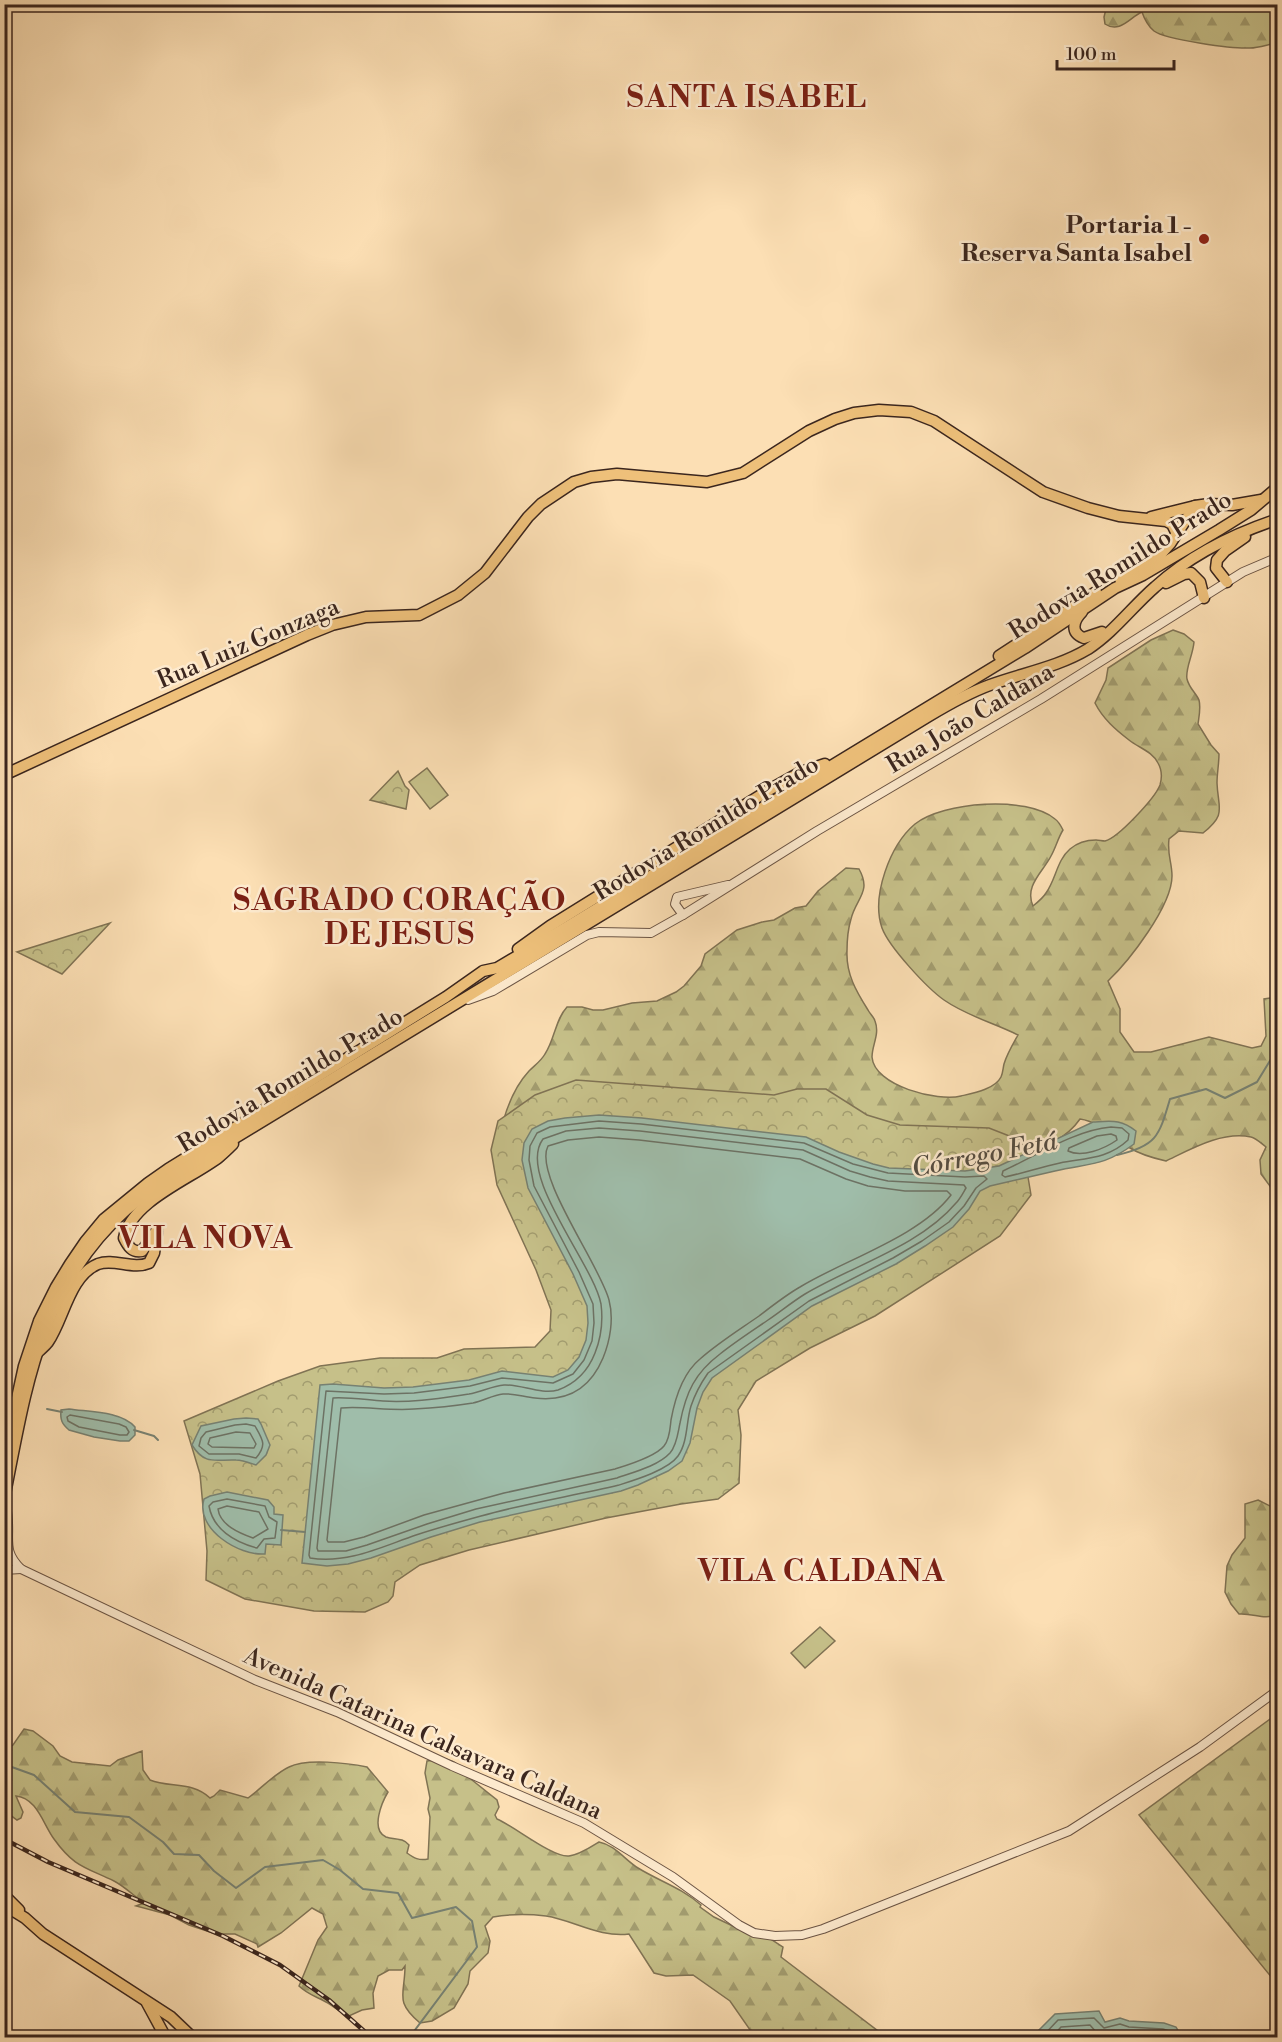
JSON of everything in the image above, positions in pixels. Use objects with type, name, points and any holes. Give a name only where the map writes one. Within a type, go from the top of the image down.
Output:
[{"type":"main road","name":"Rua Luiz Gonzaga","points":[[4,775],[332,625],[366,617],[419,615],[441,605],[472,585],[499,556],[528,517],[541,504],[574,482],[591,477],[617,474],[707,482],[743,473],[809,431],[854,413],[879,410],[911,412],[934,421],[1043,492],[1088,508],[1131,518],[1160,519],[1169,522],[1177,534]]},
{"type":"main road","name":"Rodovia Romildo Prado","points":[[4,1458],[24,1366],[39,1321],[56,1287],[85,1242],[104,1219],[148,1183],[446,998],[483,971],[496,968],[570,925],[985,673],[1117,583],[1143,575],[1219,530],[1251,510],[1278,487]]},
{"type":"main road","points":[[1260,500],[1278,493]]},
{"type":"main road","name":"Rua Luiz Gonzaga","points":[[1145,519],[1195,506],[1232,505],[1260,500]]},
{"type":"main road","points":[[1195,506],[1161,554],[1117,583],[1080,614],[1074,623],[1074,629],[1080,638],[1090,638],[1106,630],[1152,590],[1184,574],[1191,573],[1200,582],[1204,598]]},
{"type":"main road","name":"Rodovia Romildo Prado","points":[[5,1498],[35,1355],[41,1336],[63,1289],[99,1238],[127,1210],[151,1191],[953,702],[988,686],[1045,668],[1088,649],[1103,638],[1177,569],[1220,542],[1278,521]]},
{"type":"main road","points":[[1227,582],[1216,568],[1218,557],[1236,542],[1278,521]]},
{"type":"main road","points":[[35,1355],[48,1341],[87,1270],[101,1263],[139,1266],[149,1263],[152,1259],[157,1230],[142,1251],[133,1250],[124,1238],[128,1225],[135,1215],[174,1185],[221,1156],[242,1134]]},
{"type":"main road","points":[[4,1895],[43,1934],[171,2018],[190,2036]]},
{"type":"main road","points":[[4,1905],[25,1918]]},
{"type":"main road","points":[[147,2002],[166,2037]]},
{"type":"main road","points":[[159,2027],[171,2018]]},
{"type":"street","name":"Rua João Caldana","points":[[452,1006],[493,991],[587,935],[599,932],[651,933],[736,883],[817,831],[1051,693],[1227,582],[1258,564],[1278,557]]},
{"type":"street","points":[[683,915],[675,904],[677,897],[736,883]]},
{"type":"street","points":[[5,1498],[9,1524],[8,1546],[14,1561],[23,1569]]},
{"type":"street","points":[[4,1570],[23,1569]]},
{"type":"street","name":"Avenida Catarina Calsavara Caldana","points":[[23,1569],[255,1680],[337,1712],[452,1766],[584,1823],[673,1877],[739,1925],[754,1933],[775,1936],[802,1935],[823,1929],[1070,1831],[1200,1747],[1278,1690]]},
{"type":"green space","points":[[1107,5],[1277,5],[1277,43],[1242,48],[1172,38],[1154,31],[1146,22],[1142,12],[1125,24],[1110,27],[1105,24],[1104,17]]},
{"type":"green space","points":[[1173,630],[1184,634],[1194,642],[1187,679],[1199,700],[1198,724],[1219,754],[1217,783],[1219,811],[1215,821],[1203,833],[1179,831],[1169,839],[1172,876],[1165,902],[1148,932],[1108,981],[1120,1009],[1120,1032],[1134,1052],[1151,1052],[1209,1037],[1252,1048],[1261,1046],[1266,1036],[1264,999],[1277,997],[1277,1214],[1276,1201],[1270,1186],[1261,1174],[1260,1160],[1266,1147],[1251,1137],[1218,1139],[1166,1161],[1138,1153],[1094,1123],[1080,1119],[1069,1132],[1054,1142],[1022,1152],[503,1122],[517,1088],[545,1054],[567,1007],[603,1010],[632,1003],[657,1001],[676,992],[701,966],[705,954],[737,930],[774,920],[795,908],[806,906],[818,891],[846,868],[859,869],[863,877],[864,889],[850,923],[847,959],[853,982],[874,1018],[876,1035],[872,1057],[875,1067],[895,1084],[938,1097],[961,1096],[994,1085],[1001,1077],[1004,1064],[1018,1035],[971,1015],[944,1000],[900,956],[886,936],[879,915],[879,901],[885,872],[906,833],[928,816],[964,806],[985,804],[1025,807],[1042,811],[1055,819],[1063,830],[1033,886],[1031,899],[1033,906],[1037,903],[1049,888],[1062,859],[1070,849],[1085,841],[1105,841],[1111,838],[1135,817],[1160,785],[1161,771],[1155,759],[1115,728],[1095,703],[1106,680],[1108,668],[1151,640]]},
{"type":"green space","points":[[427,768],[448,795],[430,809],[409,782]]},
{"type":"green space","points":[[398,771],[409,790],[406,809],[370,800]]},
{"type":"green space","points":[[110,923],[62,974],[17,952]]},
{"type":"green space","points":[[576,1080],[774,1095],[797,1089],[826,1089],[867,1115],[900,1125],[989,1128],[1022,1141],[1031,1195],[1000,1236],[875,1316],[810,1348],[756,1381],[738,1410],[741,1435],[739,1483],[718,1499],[606,1518],[469,1550],[420,1565],[395,1582],[393,1596],[388,1602],[365,1612],[314,1611],[245,1599],[206,1580],[207,1551],[200,1474],[184,1421],[278,1381],[320,1366],[380,1358],[437,1358],[464,1349],[535,1347],[550,1331],[551,1310],[536,1270],[497,1185],[491,1150],[498,1121],[535,1095]]},
{"type":"green space","points":[[1258,1500],[1278,1510],[1277,1615],[1263,1617],[1239,1614],[1225,1592],[1227,1566],[1245,1538],[1245,1504]]},
{"type":"green space","points":[[820,1627],[835,1641],[805,1668],[791,1653]]},
{"type":"green space","points":[[1278,1714],[1277,1984],[1139,1815]]},
{"type":"green space","points":[[24,1729],[33,1731],[53,1746],[60,1756],[72,1762],[110,1766],[118,1760],[142,1751],[143,1770],[150,1780],[196,1789],[210,1798],[220,1790],[248,1798],[278,1773],[296,1764],[327,1762],[367,1767],[388,1792],[379,1816],[381,1833],[386,1837],[406,1842],[409,1845],[407,1853],[422,1860],[428,1859],[430,1798],[425,1773],[427,1761],[446,1759],[461,1767],[472,1780],[497,1800],[499,1807],[495,1815],[497,1819],[562,1855],[577,1854],[599,1842],[610,1846],[638,1868],[686,1894],[714,1917],[739,1929],[760,1932],[783,1947],[781,1957],[886,2037],[755,2037],[730,2001],[693,1975],[666,1976],[654,1973],[629,1934],[618,1935],[597,1931],[556,1918],[533,1915],[493,1917],[485,1926],[490,1941],[488,1953],[470,1971],[468,1984],[454,2008],[432,2021],[420,2023],[404,2003],[405,1966],[402,1970],[389,1970],[378,1976],[373,1993],[374,2008],[349,2016],[299,1986],[318,1940],[327,1927],[323,1914],[312,1908],[281,1933],[258,1947],[257,1944],[235,1934],[216,1934],[189,1925],[170,1915],[136,1906],[144,1903],[118,1883],[74,1861],[54,1839],[29,1801],[16,1796],[23,1812],[21,1818],[17,1820],[5,1811],[4,1751],[13,1745]]},
{"type":"water","points":[[599,1115],[806,1137],[839,1152],[889,1168],[965,1171],[999,1166],[1093,1122],[1121,1123],[1136,1131],[1134,1144],[1104,1161],[990,1186],[980,1191],[969,1209],[953,1227],[896,1264],[812,1306],[712,1378],[697,1408],[690,1443],[682,1461],[668,1471],[621,1491],[480,1522],[348,1564],[327,1566],[302,1563],[320,1385],[413,1387],[469,1380],[502,1371],[553,1377],[568,1370],[579,1357],[586,1340],[587,1306],[528,1188],[522,1160],[524,1143],[532,1129],[548,1121]]},
{"type":"water","points":[[61,1410],[104,1413],[122,1418],[135,1427],[135,1435],[129,1441],[120,1441],[69,1430],[62,1422]]},
{"type":"water","points":[[246,1418],[258,1419],[270,1445],[266,1455],[256,1465],[239,1460],[206,1459],[192,1445],[201,1426]]},
{"type":"water","points":[[227,1492],[268,1500],[274,1507],[274,1514],[283,1515],[281,1545],[266,1544],[265,1554],[255,1553],[232,1545],[212,1530],[203,1510],[204,1499]]},
{"type":"water","points":[[1099,2011],[1105,2022],[1120,2018],[1129,2021],[1164,2023],[1176,2027],[1182,2037],[1032,2037],[1055,2014]]},
{"type":"waterway","name":"Córrego Fetá","points":[[1117,1155],[1141,1148],[1154,1138],[1163,1122],[1170,1099],[1206,1089],[1225,1098],[1257,1082],[1271,1059],[1278,1055]]},
{"type":"waterway","name":"Córrego Fetá","points":[[47,1409],[62,1412]]},
{"type":"waterway","name":"Córrego Fetá","points":[[134,1430],[154,1436],[158,1440]]},
{"type":"waterway","name":"Córrego Fetá","points":[[281,1530],[305,1532]]},
{"type":"waterway","points":[[4,1769],[9,1766],[34,1775],[75,1812],[129,1817],[163,1842],[174,1854],[199,1855],[214,1871],[236,1888],[265,1867],[323,1860],[340,1870],[363,1889],[398,1893],[412,1918],[456,1907],[472,1921],[477,1947],[409,2038]]},
{"type":"railway","points":[[4,1839],[48,1862],[223,1936],[280,1965],[329,2000],[372,2038]]},
{"type":"place","name":"Portaria 1 - Reserva Santa Isabel","points":[[1204,239]]},
{"type":"district","name":"SANTA ISABEL","points":[[747,97]]},
{"type":"district","name":"SAGRADO CORAÇÃO DE JESUS","points":[[400,917]]},
{"type":"district","name":"VILA NOVA","points":[[206,1238]]},
{"type":"district","name":"VILA CALDANA","points":[[822,1571]]}]
